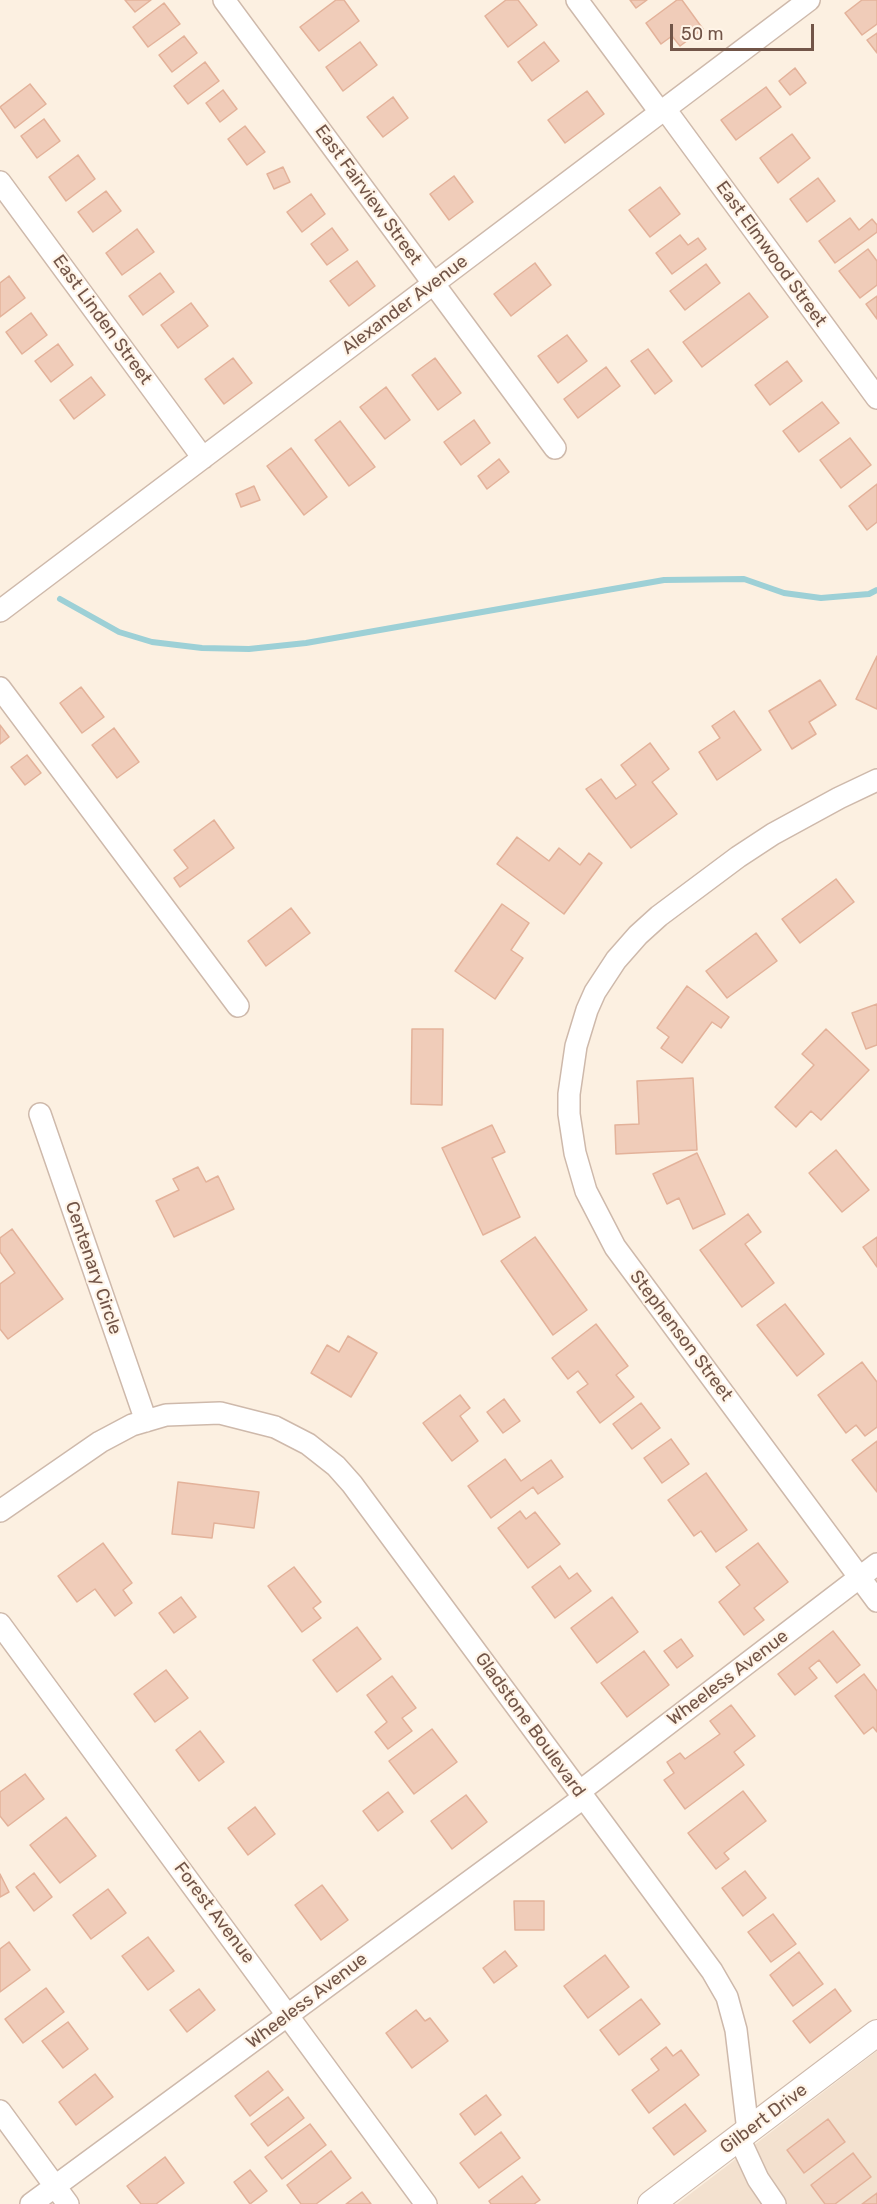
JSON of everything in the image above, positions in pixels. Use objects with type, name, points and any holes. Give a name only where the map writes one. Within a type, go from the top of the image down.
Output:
[{"type":"street","name":"East Fairview Street","points":[[224,0],[555,448]]},
{"type":"street","name":"East Elmwood Street","points":[[578,0],[877,398]]},
{"type":"street","name":"Alexander Avenue","points":[[0,611],[809,0]]},
{"type":"street","name":"East Linden Street","points":[[0,182],[203,458]]},
{"type":"street","points":[[0,688],[238,1006]]},
{"type":"street","name":"Stephenson Street","points":[[877,780],[773,834],[738,857],[659,916],[616,960],[595,992],[579,1037],[571,1074],[570,1114],[574,1153],[586,1191],[615,1247],[877,1601]]},
{"type":"street","name":"Centenary Circle","points":[[40,1114],[146,1421]]},
{"type":"street","name":"Gladstone Boulevard","points":[[0,1511],[100,1442],[132,1425],[166,1415],[201,1413],[240,1417],[275,1427],[308,1444],[336,1466],[352,1484],[712,1971],[727,1997],[736,2030],[743,2134],[758,2179],[775,2204]]},
{"type":"street","name":"Wheeless Avenue","points":[[31,2204],[289,2015],[581,1795],[877,1564]]},
{"type":"street","name":"Forest Avenue","points":[[0,1624],[426,2204]]},
{"type":"street","name":"Gilbert Drive","points":[[651,2204],[877,2033]]},
{"type":"street","points":[[0,2111],[68,2204]]},
{"type":"shaded area","points":[[877,2051],[877,2204],[677,2204]]},
{"type":"building","points":[[125,0],[151,0],[135,12]]},
{"type":"building","points":[[336,0],[344,0],[359,21],[319,51],[300,27]]},
{"type":"building","points":[[506,0],[518,0],[537,25],[508,47],[485,16]]},
{"type":"building","points":[[630,0],[647,0],[636,8]]},
{"type":"building","points":[[677,0],[682,0],[703,29],[680,46],[672,36],[661,44],[646,23]]},
{"type":"building","points":[[862,0],[877,0],[877,24],[862,35],[845,13]]},
{"type":"building","points":[[164,3],[180,24],[148,47],[133,27]]},
{"type":"building","points":[[877,33],[877,53],[867,40]]},
{"type":"building","points":[[184,36],[197,53],[172,72],[159,55]]},
{"type":"building","points":[[360,42],[377,65],[343,91],[326,67]]},
{"type":"building","points":[[544,42],[559,61],[532,81],[518,62]]},
{"type":"building","points":[[205,62],[219,81],[188,104],[174,86]]},
{"type":"building","points":[[795,68],[806,83],[790,95],[779,81]]},
{"type":"building","points":[[30,84],[46,104],[15,128],[0,107]]},
{"type":"building","points":[[766,87],[781,107],[736,140],[721,120]]},
{"type":"building","points":[[223,90],[237,109],[220,122],[206,103]]},
{"type":"building","points":[[587,91],[604,114],[565,143],[548,120]]},
{"type":"building","points":[[393,97],[408,118],[383,137],[367,117]]},
{"type":"building","points":[[44,119],[60,141],[37,158],[21,136]]},
{"type":"building","points":[[245,126],[265,152],[247,165],[228,139]]},
{"type":"building","points":[[792,134],[810,158],[778,183],[760,158]]},
{"type":"building","points":[[78,155],[95,179],[66,201],[49,177]]},
{"type":"building","points":[[283,167],[290,182],[274,189],[267,174]]},
{"type":"building","points":[[454,176],[473,202],[449,220],[430,194]]},
{"type":"building","points":[[818,178],[835,201],[807,222],[790,199]]},
{"type":"building","points":[[660,187],[680,214],[650,237],[629,210]]},
{"type":"building","points":[[106,191],[121,211],[93,232],[78,212]]},
{"type":"building","points":[[311,194],[325,214],[302,232],[287,212]]},
{"type":"building","points":[[850,218],[859,230],[872,219],[877,225],[877,232],[835,263],[819,241]]},
{"type":"building","points":[[332,228],[348,250],[327,265],[311,244]]},
{"type":"building","points":[[137,229],[154,252],[122,275],[106,253]]},
{"type":"building","points":[[680,235],[688,245],[698,238],[706,249],[672,274],[656,253]]},
{"type":"building","points":[[868,249],[877,261],[877,285],[860,298],[839,271]]},
{"type":"building","points":[[357,261],[375,286],[349,306],[330,281]]},
{"type":"building","points":[[535,263],[551,285],[511,316],[494,294]]},
{"type":"building","points":[[706,264],[720,283],[685,310],[670,291]]},
{"type":"building","points":[[160,273],[174,292],[143,315],[129,296]]},
{"type":"building","points":[[9,276],[25,298],[0,317],[0,283]]},
{"type":"building","points":[[749,293],[768,317],[702,367],[683,342]]},
{"type":"building","points":[[877,296],[877,319],[866,304]]},
{"type":"building","points":[[191,303],[208,326],[178,348],[161,325]]},
{"type":"building","points":[[31,313],[47,335],[22,354],[6,332]]},
{"type":"building","points":[[567,335],[587,361],[558,383],[538,356]]},
{"type":"building","points":[[58,344],[73,365],[51,382],[35,361]]},
{"type":"building","points":[[648,349],[672,381],[655,394],[631,361]]},
{"type":"building","points":[[233,358],[252,383],[224,404],[205,379]]},
{"type":"building","points":[[435,358],[461,393],[438,410],[412,375]]},
{"type":"building","points":[[787,361],[802,381],[770,405],[755,385]]},
{"type":"building","points":[[606,367],[620,386],[578,418],[564,399]]},
{"type":"building","points":[[91,377],[105,395],[74,419],[60,400]]},
{"type":"building","points":[[386,387],[410,420],[385,439],[360,407]]},
{"type":"building","points":[[822,402],[839,423],[799,452],[783,431]]},
{"type":"building","points":[[474,420],[490,443],[461,465],[444,442]]},
{"type":"building","points":[[340,421],[375,467],[349,486],[315,440]]},
{"type":"building","points":[[850,438],[871,465],[841,488],[820,460]]},
{"type":"building","points":[[291,448],[327,497],[304,515],[267,466]]},
{"type":"building","points":[[499,459],[509,472],[487,489],[478,476]]},
{"type":"building","points":[[877,484],[877,522],[867,530],[849,506]]},
{"type":"building","points":[[254,486],[260,500],[241,507],[236,494]]},
{"type":"building","points":[[877,656],[877,709],[856,699]]},
{"type":"building","points":[[820,680],[836,705],[809,722],[816,734],[792,749],[769,711]]},
{"type":"building","points":[[81,687],[104,717],[82,733],[60,703]]},
{"type":"building","points":[[734,711],[761,750],[717,780],[699,752],[720,738],[712,726]]},
{"type":"building","points":[[0,725],[9,737],[0,744]]},
{"type":"building","points":[[114,728],[139,762],[117,778],[92,745]]},
{"type":"building","points":[[650,743],[669,769],[652,782],[677,814],[631,848],[586,789],[601,779],[616,799],[636,785],[621,765]]},
{"type":"building","points":[[27,755],[41,773],[25,785],[11,767]]},
{"type":"building","points":[[214,820],[234,848],[180,887],[174,878],[188,868],[174,850]]},
{"type":"building","points":[[517,837],[549,861],[559,848],[580,865],[589,853],[602,863],[564,914],[497,864]]},
{"type":"building","points":[[836,879],[854,902],[800,943],[782,919]]},
{"type":"building","points":[[502,904],[529,923],[511,950],[523,958],[495,999],[455,971]]},
{"type":"building","points":[[291,908],[310,933],[266,966],[248,941]]},
{"type":"building","points":[[756,933],[777,961],[727,998],[706,971]]},
{"type":"building","points":[[687,986],[729,1017],[721,1028],[712,1022],[682,1063],[661,1048],[669,1037],[657,1028]]},
{"type":"building","points":[[877,1004],[877,1045],[866,1049],[852,1013]]},
{"type":"building","points":[[412,1029],[443,1029],[442,1105],[411,1104]]},
{"type":"building","points":[[826,1029],[869,1070],[821,1120],[811,1111],[796,1127],[775,1107],[814,1065],[802,1054]]},
{"type":"building","points":[[693,1078],[697,1150],[616,1154],[615,1125],[639,1124],[637,1081]]},
{"type":"building","points":[[492,1125],[505,1152],[492,1158],[520,1217],[483,1235],[442,1148]]},
{"type":"building","points":[[836,1150],[869,1190],[842,1212],[809,1173]]},
{"type":"building","points":[[697,1153],[725,1214],[693,1229],[679,1198],[667,1204],[653,1174]]},
{"type":"building","points":[[198,1167],[206,1182],[218,1176],[234,1209],[174,1237],[156,1201],[179,1190],[173,1179]]},
{"type":"building","points":[[748,1214],[761,1232],[745,1244],[774,1283],[742,1307],[700,1250]]},
{"type":"building","points":[[12,1229],[63,1299],[8,1339],[0,1329],[0,1284],[15,1273],[0,1252],[0,1238]]},
{"type":"building","points":[[535,1237],[587,1310],[553,1335],[501,1261]]},
{"type":"building","points":[[877,1237],[877,1267],[863,1247]]},
{"type":"building","points":[[785,1304],[824,1354],[797,1376],[757,1325]]},
{"type":"building","points":[[596,1324],[628,1366],[616,1375],[634,1397],[600,1423],[577,1392],[588,1384],[578,1371],[568,1379],[552,1358]]},
{"type":"building","points":[[348,1336],[377,1353],[351,1397],[311,1373],[327,1345],[339,1352]]},
{"type":"building","points":[[862,1362],[877,1382],[877,1427],[865,1436],[856,1425],[846,1433],[818,1395]]},
{"type":"building","points":[[460,1395],[470,1408],[460,1416],[478,1441],[452,1461],[423,1423]]},
{"type":"building","points":[[504,1399],[520,1421],[503,1433],[487,1412]]},
{"type":"building","points":[[641,1403],[660,1428],[632,1449],[613,1424]]},
{"type":"building","points":[[671,1439],[689,1464],[662,1483],[644,1458]]},
{"type":"building","points":[[877,1441],[877,1492],[852,1460]]},
{"type":"building","points":[[505,1459],[521,1481],[551,1460],[563,1477],[538,1494],[533,1487],[491,1518],[468,1486]]},
{"type":"building","points":[[706,1473],[747,1530],[716,1552],[701,1531],[694,1536],[668,1500]]},
{"type":"building","points":[[178,1482],[259,1492],[254,1528],[214,1523],[212,1538],[172,1534]]},
{"type":"building","points":[[520,1511],[526,1519],[535,1512],[560,1544],[528,1568],[498,1528]]},
{"type":"building","points":[[103,1543],[132,1583],[123,1590],[132,1603],[115,1616],[95,1589],[77,1602],[58,1576]]},
{"type":"building","points":[[758,1543],[788,1582],[754,1608],[764,1620],[744,1635],[719,1602],[740,1585],[726,1567]]},
{"type":"building","points":[[560,1566],[569,1579],[577,1573],[591,1591],[555,1618],[532,1587]]},
{"type":"building","points":[[294,1567],[321,1602],[313,1608],[321,1618],[302,1632],[268,1586]]},
{"type":"building","points":[[181,1597],[196,1617],[174,1633],[159,1613]]},
{"type":"building","points":[[612,1597],[638,1632],[597,1663],[571,1628]]},
{"type":"building","points":[[357,1627],[381,1659],[337,1692],[313,1660]]},
{"type":"building","points":[[833,1631],[860,1665],[837,1683],[819,1660],[809,1668],[817,1678],[795,1695],[778,1674]]},
{"type":"building","points":[[681,1639],[693,1656],[677,1668],[664,1651]]},
{"type":"building","points":[[644,1651],[669,1685],[627,1717],[601,1683]]},
{"type":"building","points":[[166,1670],[188,1698],[155,1722],[134,1694]]},
{"type":"building","points":[[864,1674],[877,1691],[877,1732],[873,1727],[864,1734],[835,1696]]},
{"type":"building","points":[[392,1676],[416,1708],[402,1718],[412,1731],[388,1749],[375,1732],[387,1722],[367,1695]]},
{"type":"building","points":[[731,1705],[755,1736],[734,1752],[744,1765],[685,1809],[664,1780],[674,1773],[667,1762],[680,1753],[685,1759],[720,1734],[710,1721]]},
{"type":"building","points":[[432,1729],[457,1762],[414,1794],[389,1761]]},
{"type":"building","points":[[200,1731],[224,1762],[199,1781],[176,1750]]},
{"type":"building","points":[[25,1774],[44,1799],[8,1826],[0,1816],[0,1792]]},
{"type":"building","points":[[743,1791],[766,1821],[724,1853],[729,1859],[716,1869],[688,1833]]},
{"type":"building","points":[[388,1792],[403,1812],[378,1831],[363,1811]]},
{"type":"building","points":[[466,1795],[487,1822],[452,1849],[431,1821]]},
{"type":"building","points":[[255,1807],[275,1834],[248,1855],[228,1828]]},
{"type":"building","points":[[66,1817],[96,1856],[60,1883],[30,1845]]},
{"type":"building","points":[[745,1871],[766,1898],[743,1916],[722,1888]]},
{"type":"building","points":[[34,1873],[52,1897],[34,1911],[16,1887]]},
{"type":"building","points":[[0,1874],[9,1892],[0,1897]]},
{"type":"building","points":[[322,1885],[348,1920],[321,1940],[295,1905]]},
{"type":"building","points":[[108,1889],[126,1913],[91,1939],[73,1915]]},
{"type":"building","points":[[514,1901],[544,1901],[544,1930],[515,1930]]},
{"type":"building","points":[[773,1914],[796,1944],[771,1962],[748,1932]]},
{"type":"building","points":[[148,1937],[174,1971],[148,1990],[122,1956]]},
{"type":"building","points":[[9,1942],[30,1970],[0,1992],[0,1949]]},
{"type":"building","points":[[505,1951],[517,1966],[494,1983],[483,1968]]},
{"type":"building","points":[[799,1952],[823,1984],[793,2006],[770,1975]]},
{"type":"building","points":[[605,1955],[629,1987],[588,2018],[564,1986]]},
{"type":"building","points":[[46,1988],[64,2012],[23,2043],[5,2019]]},
{"type":"building","points":[[199,1989],[215,2010],[187,2032],[170,2010]]},
{"type":"building","points":[[835,1989],[851,2011],[810,2043],[793,2021]]},
{"type":"building","points":[[641,1999],[660,2024],[619,2055],[600,2030]]},
{"type":"building","points":[[416,2010],[425,2021],[430,2018],[448,2041],[412,2068],[386,2033]]},
{"type":"building","points":[[68,2022],[88,2049],[63,2068],[42,2041]]},
{"type":"building","points":[[666,2047],[673,2056],[681,2050],[699,2075],[649,2113],[632,2090],[659,2070],[651,2059]]},
{"type":"building","points":[[268,2071],[283,2090],[250,2116],[235,2096]]},
{"type":"building","points":[[95,2074],[113,2097],[76,2125],[59,2102]]},
{"type":"building","points":[[486,2095],[501,2115],[475,2135],[460,2114]]},
{"type":"building","points":[[288,2097],[304,2118],[268,2146],[251,2124]]},
{"type":"building","points":[[685,2104],[706,2131],[674,2155],[653,2128]]},
{"type":"building","points":[[828,2119],[845,2142],[804,2173],[787,2150]]},
{"type":"building","points":[[310,2124],[326,2145],[282,2179],[265,2157]]},
{"type":"building","points":[[501,2132],[520,2158],[479,2188],[460,2163]]},
{"type":"building","points":[[331,2151],[351,2178],[316,2204],[301,2204],[287,2185]]},
{"type":"building","points":[[853,2153],[871,2177],[835,2204],[825,2204],[811,2185]]},
{"type":"building","points":[[165,2157],[184,2183],[156,2204],[141,2204],[127,2186]]},
{"type":"building","points":[[250,2170],[267,2191],[250,2204],[234,2182]]},
{"type":"building","points":[[522,2176],[540,2200],[534,2204],[491,2204],[489,2201]]},
{"type":"building","points":[[362,2192],[371,2204],[346,2204]]},
{"type":"building","points":[[877,2193],[877,2204],[862,2204]]},
{"type":"waterway","points":[[60,599],[119,632],[152,642],[202,648],[249,649],[306,643],[664,580],[744,579],[784,593],[821,598],[869,594],[877,590]]}]
